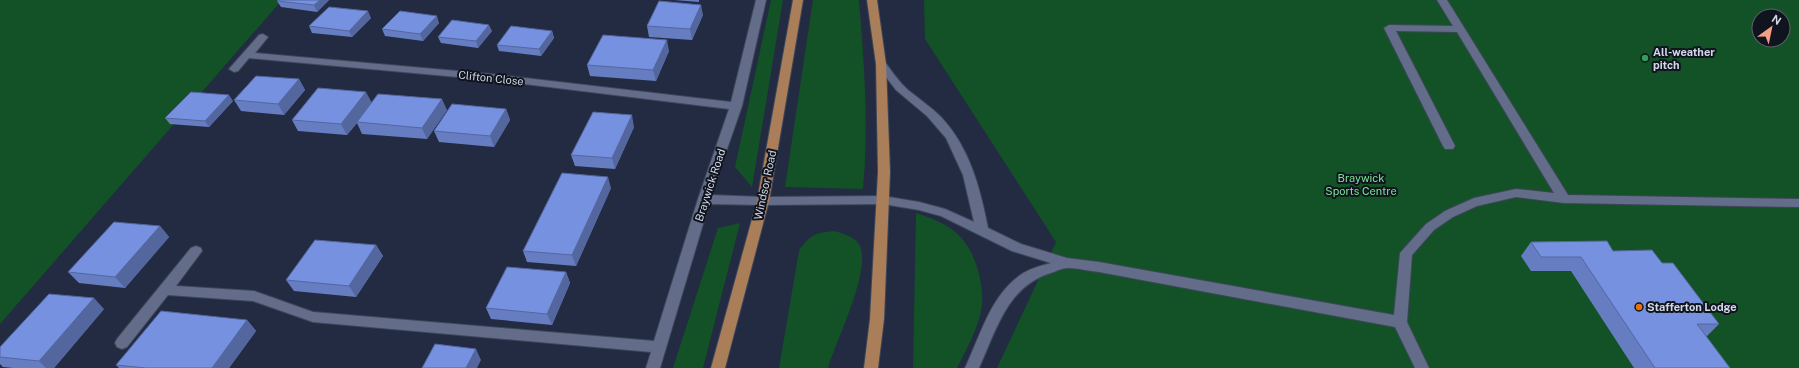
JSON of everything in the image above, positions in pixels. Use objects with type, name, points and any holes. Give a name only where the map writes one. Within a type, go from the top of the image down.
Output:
[{"type":"main road","name":"Windsor Road","points":[[718,368],[763,201],[798,0]]},
{"type":"main road","points":[[871,368],[877,319],[884,200],[881,64],[872,0]]},
{"type":"street","name":"Braywick Road","points":[[653,368],[704,199],[736,106],[761,0]]},
{"type":"street","points":[[1442,0],[1564,199]]},
{"type":"street","points":[[1449,146],[1389,28],[1460,29]]},
{"type":"street","points":[[234,69],[263,37]]},
{"type":"street","name":"Clifton Close","points":[[246,55],[491,77],[736,106]]},
{"type":"street","points":[[881,64],[899,88],[926,108],[942,124],[956,146],[975,193],[982,231]]},
{"type":"street","points":[[1422,368],[1400,322],[1406,253],[1430,227],[1450,214],[1474,202],[1516,193],[1564,199],[1799,203]]},
{"type":"street","points":[[704,199],[763,201],[884,200],[919,206],[938,211],[1017,248],[1067,263],[1400,322]]},
{"type":"street","points":[[122,343],[196,251]]},
{"type":"street","points":[[972,368],[982,348],[993,319],[1006,299],[1024,280],[1067,263]]},
{"type":"street","points":[[164,290],[254,296],[313,317],[660,347]]},
{"type":"green space","points":[[0,0],[282,0],[0,324]]},
{"type":"green space","points":[[771,0],[783,0],[752,187],[735,167]]},
{"type":"green space","points":[[813,0],[859,0],[866,118],[863,189],[785,187]]},
{"type":"green space","name":"Braywick Sports Centre","points":[[924,0],[1799,0],[1799,368],[997,368],[1056,242],[925,39]]},
{"type":"green space","points":[[916,213],[941,223],[955,232],[962,239],[973,257],[980,279],[982,291],[981,311],[974,333],[957,368],[913,368]]},
{"type":"green space","points":[[740,223],[703,368],[673,368],[718,228]]},
{"type":"green space","points":[[834,231],[855,240],[860,246],[862,258],[861,272],[857,289],[828,368],[779,368],[799,251],[809,238],[817,234]]},
{"type":"building","points":[[320,0],[314,5],[277,1]]},
{"type":"building","points":[[659,1],[701,5],[690,29],[647,26]]},
{"type":"building","points":[[329,7],[368,11],[349,31],[309,26]]},
{"type":"building","points":[[400,11],[437,16],[420,34],[382,29]]},
{"type":"building","points":[[452,20],[489,25],[476,41],[438,37]]},
{"type":"building","points":[[511,26],[552,31],[539,49],[497,45]]},
{"type":"building","points":[[603,35],[667,40],[653,70],[587,65]]},
{"type":"building","points":[[256,76],[299,79],[278,104],[234,100]]},
{"type":"building","points":[[318,88],[366,92],[341,124],[292,120]]},
{"type":"building","points":[[191,92],[229,95],[205,121],[165,118]]},
{"type":"building","points":[[378,94],[442,99],[422,128],[357,122]]},
{"type":"building","points":[[452,104],[506,109],[490,136],[434,131]]},
{"type":"building","points":[[593,112],[632,115],[612,158],[571,155]]},
{"type":"building","points":[[562,173],[608,177],[572,255],[523,251]]},
{"type":"building","points":[[114,222],[160,226],[115,277],[68,272]]},
{"type":"building","points":[[315,240],[376,245],[349,286],[286,280]]},
{"type":"building","name":"Stafferton Lodge","points":[[1607,241],[1613,251],[1652,250],[1662,263],[1673,263],[1719,324],[1697,324],[1730,368],[1655,368],[1581,257],[1541,257],[1531,242]]},
{"type":"building","points":[[507,267],[566,272],[547,314],[486,308]]},
{"type":"building","points":[[49,294],[94,298],[39,361],[0,357],[0,347]]},
{"type":"building","points":[[161,311],[247,320],[212,368],[146,368],[116,365]]},
{"type":"building","points":[[435,344],[476,349],[466,368],[422,368]]},
{"type":"place","name":"All-weather pitch","points":[[1645,58]]},
{"type":"place","name":"Stafferton Lodge","points":[[1639,307]]}]
